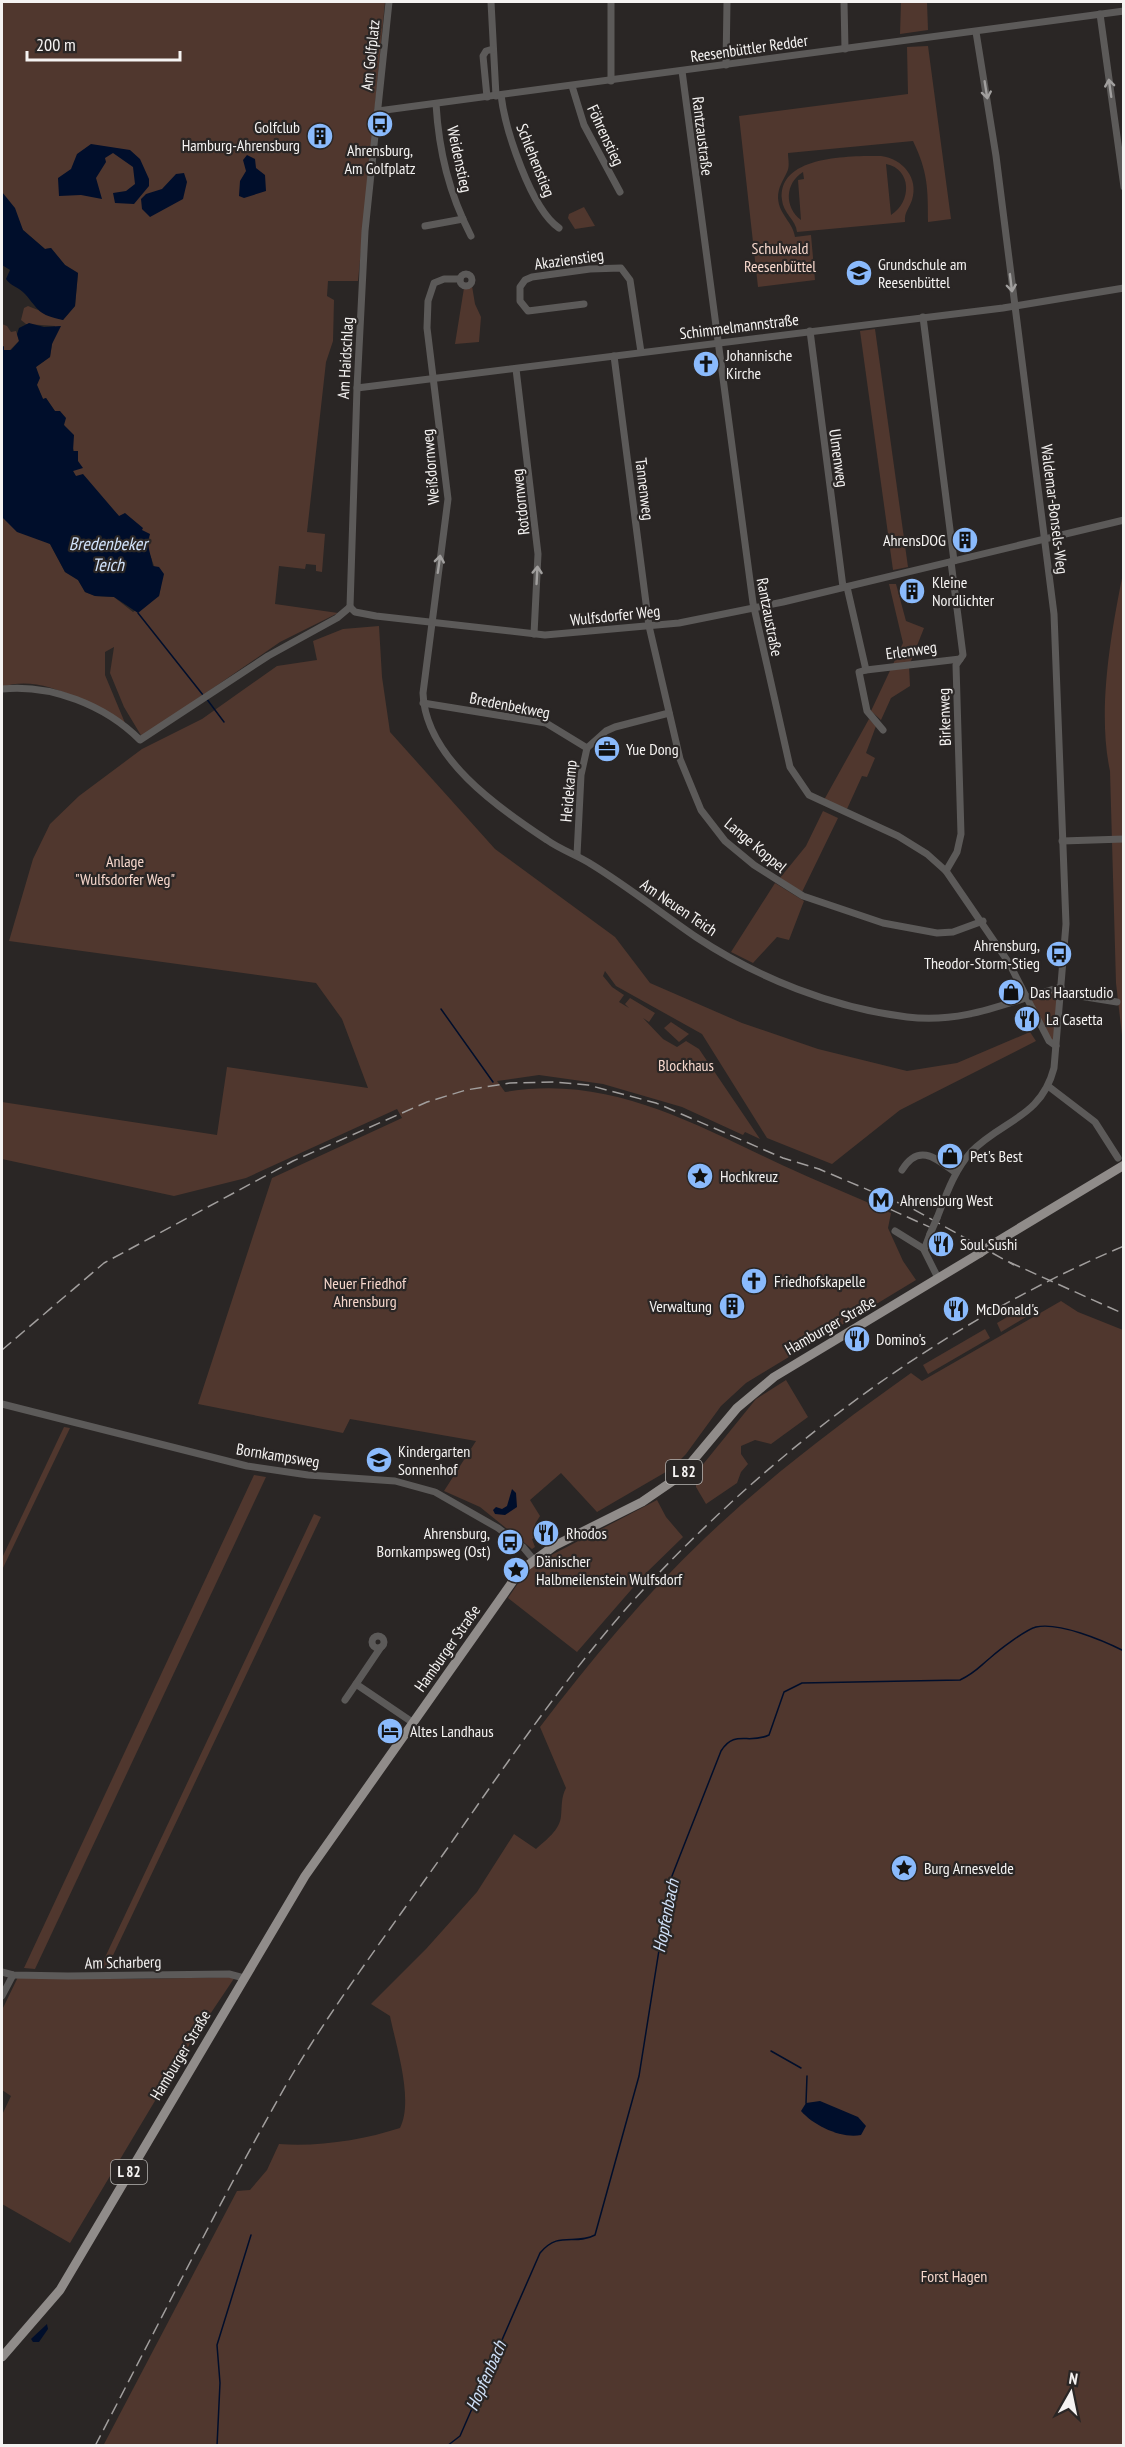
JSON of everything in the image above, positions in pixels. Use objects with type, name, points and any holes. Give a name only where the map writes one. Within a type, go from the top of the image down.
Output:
[{"type":"main road","name":"Hamburger Straße","points":[[2,2356],[60,2290],[313,1864],[514,1578],[533,1559],[660,1491],[686,1471],[733,1413],[758,1389],[790,1366],[980,1253],[1121,1162]]},
{"type":"street","name":"Am Golfplatz","points":[[378,111],[389,2]]},
{"type":"street","name":"Schlehenstieg","points":[[491,2],[498,96],[512,142],[546,219],[559,228]]},
{"type":"street","points":[[610,81],[611,2]]},
{"type":"street","points":[[726,65],[727,2]]},
{"type":"street","points":[[844,2],[844,48]]},
{"type":"street","name":"Reesenbüttler Redder","points":[[378,111],[1124,11]]},
{"type":"street","points":[[1100,14],[1124,187]]},
{"type":"street","name":"Waldemar-Bonsels-Weg","points":[[924,1249],[956,1173],[976,1148],[1035,1106],[1048,1086],[1054,1068],[1066,924],[1054,614],[996,156],[976,32]]},
{"type":"street","points":[[487,97],[483,56],[486,51],[493,49]]},
{"type":"street","name":"Rantzaustraße","points":[[682,71],[753,609],[783,749],[799,784],[808,795],[914,845],[946,871],[983,921],[1049,1041],[1056,1046]]},
{"type":"street","name":"Föhrenstieg","points":[[572,86],[584,125],[620,192]]},
{"type":"street","name":"Weidenstieg","points":[[436,104],[445,173],[462,219],[471,236]]},
{"type":"street","name":"Am Haidschlag","points":[[350,607],[357,388],[370,171],[378,111]]},
{"type":"street","points":[[425,226],[462,219]]},
{"type":"street","name":"Akazienstieg","points":[[584,304],[528,311],[520,302],[520,287],[525,280],[532,278],[599,268],[621,268],[630,280],[641,352]]},
{"type":"street","name":"Weißdornweg","points":[[431,622],[448,499],[427,328],[430,291],[439,280],[460,279]]},
{"type":"street","name":"Schimmelmannstraße","points":[[357,388],[1014,307],[1124,288]]},
{"type":"street","name":"Birkenweg","points":[[923,317],[963,654],[956,665],[961,834],[957,852],[946,871]]},
{"type":"street","name":"Ulmenweg","points":[[810,332],[845,587],[866,670],[859,672],[865,706],[869,715],[883,730]]},
{"type":"street","name":"Tannenweg","points":[[614,356],[649,626]]},
{"type":"street","name":"Rotdornweg","points":[[516,369],[536,524],[538,554],[534,634]]},
{"type":"street","name":"Wulfsdorfer Weg","points":[[350,607],[361,614],[534,634],[561,634],[649,626],[753,609],[1124,520]]},
{"type":"street","points":[[2,689],[33,688],[84,703],[128,728],[140,740],[268,656],[337,618],[350,607]]},
{"type":"street","name":"Am Neuen Teich","points":[[431,622],[423,703],[427,724],[434,738],[480,790],[549,842],[577,855],[711,946],[782,982],[824,999],[886,1013],[936,1019],[962,1018],[1026,997],[1061,990]]},
{"type":"street","name":"Lange Koppel","points":[[649,626],[685,775],[701,810],[725,841],[762,871],[803,896],[883,923],[937,933],[953,932],[983,921]]},
{"type":"street","name":"Erlenweg","points":[[866,670],[960,659]]},
{"type":"street","name":"Bredenbekweg","points":[[423,703],[546,723],[587,748]]},
{"type":"street","name":"Heidekamp","points":[[577,855],[581,775],[587,748],[606,731],[615,727],[669,713]]},
{"type":"street","points":[[1062,841],[1124,839]]},
{"type":"street","points":[[1061,990],[1117,1002]]},
{"type":"street","points":[[1048,1086],[1095,1122],[1121,1162]]},
{"type":"street","points":[[902,1170],[912,1158],[925,1155],[935,1157],[956,1173]]},
{"type":"street","points":[[895,1231],[924,1249],[938,1278]]},
{"type":"street","name":"Bornkampsweg","points":[[2,1404],[247,1466],[308,1475],[395,1481],[428,1490],[458,1503],[490,1523],[523,1547],[533,1559]]},
{"type":"street","points":[[345,1700],[381,1647]]},
{"type":"street","points":[[356,1684],[412,1722]]},
{"type":"street","name":"Am Scharberg","points":[[2,1972],[13,1976],[229,1974],[244,1978]]},
{"type":"street","points":[[2,1996],[13,1976]]},
{"type":"green space","name":"Golfclub Hamburg-Ahrensburg","points":[[2,2],[385,2],[358,281],[328,281],[327,296],[334,300],[333,341],[326,362],[307,532],[325,534],[322,572],[316,571],[316,565],[306,564],[305,569],[279,566],[275,604],[338,613],[280,642],[142,737],[124,707],[110,673],[114,647],[105,652],[105,675],[125,723],[81,700],[49,687],[18,684],[2,687],[2,517],[50,544],[65,572],[78,580],[85,592],[95,596],[114,597],[133,612],[159,596],[161,585],[141,530],[119,516],[76,477],[73,471],[78,461],[64,425],[46,398],[43,399],[37,385],[36,367],[50,357],[55,326],[26,324],[21,320],[24,308],[28,306],[63,320],[75,306],[78,273],[65,265],[51,248],[45,249],[23,230],[2,192]]},
{"type":"green space","points":[[901,2],[927,2],[928,30],[900,34]]},
{"type":"green space","name":"Schulwald Reesenbüttel","points":[[928,46],[951,219],[928,222],[926,181],[922,162],[913,141],[788,153],[788,167],[779,191],[779,204],[795,237],[811,235],[815,280],[758,287],[739,116],[908,94],[907,47]]},
{"type":"green space","points":[[881,156],[902,165],[911,177],[914,192],[905,222],[797,232],[782,200],[784,185],[791,174],[803,166],[818,161]],"holes":[[[886,164],[901,172],[906,186],[903,202],[891,215]],[[803,172],[804,179],[798,180],[801,220],[792,209],[789,195],[793,182]]]},
{"type":"green space","points":[[584,207],[595,226],[575,229],[568,218],[569,214]]},
{"type":"green space","points":[[472,286],[475,304],[481,317],[479,342],[455,344],[464,288]]},
{"type":"green space","points":[[2,324],[7,326],[11,332],[16,331],[19,341],[10,350],[3,350],[2,347]]},
{"type":"green space","points":[[875,329],[908,567],[893,570],[860,331]]},
{"type":"green space","points":[[1123,573],[1123,1044],[1116,983],[1110,771],[1106,748],[1105,698],[1110,646]]},
{"type":"green space","points":[[889,584],[896,584],[906,621],[924,628],[909,666],[910,686],[891,698],[881,720],[871,711],[903,643]]},
{"type":"green space","points":[[379,626],[382,677],[390,732],[495,849],[615,937],[650,983],[742,1023],[818,1049],[907,1071],[957,1063],[1030,1032],[1036,1041],[900,1110],[832,1164],[767,1138],[702,1034],[616,986],[605,971],[603,976],[612,987],[624,995],[619,1002],[629,1008],[625,1004],[630,998],[655,1013],[649,1022],[643,1018],[663,1039],[677,1047],[686,1041],[699,1049],[760,1139],[745,1132],[743,1135],[682,1107],[603,1084],[539,1075],[497,1081],[505,1092],[543,1088],[579,1090],[614,1096],[648,1106],[716,1133],[891,1213],[888,1228],[903,1261],[916,1280],[746,1383],[721,1406],[686,1454],[671,1469],[597,1512],[561,1473],[530,1500],[540,1516],[535,1524],[540,1535],[532,1539],[535,1547],[532,1549],[480,1507],[444,1491],[476,1441],[350,1419],[343,1433],[198,1404],[272,1178],[402,1118],[397,1109],[246,1178],[174,1196],[2,1159],[2,1102],[217,1135],[227,1067],[368,1088],[342,1019],[316,983],[9,941],[33,859],[50,824],[79,796],[142,749],[202,719],[277,666],[317,660],[313,641],[343,629]]},
{"type":"green space","points":[[869,719],[876,726],[866,753],[875,758],[867,777],[862,776],[847,809],[824,800]]},
{"type":"green space","points":[[823,811],[838,818],[802,892],[780,878],[806,846]]},
{"type":"green space","points":[[775,883],[804,901],[789,940],[777,937],[753,963],[731,952]]},
{"type":"green space","points":[[1059,989],[1056,1044],[1051,1043],[1029,998]]},
{"type":"green space","points":[[671,1022],[689,1034],[679,1042],[664,1028]]},
{"type":"green space","name":"Forst Hagen","points":[[1061,1301],[1078,1312],[1123,1330],[1123,2445],[103,2446],[237,2191],[250,2190],[267,2170],[279,2144],[340,2142],[400,2128],[404,2116],[405,2088],[390,2016],[371,2004],[426,1949],[477,1892],[514,1834],[536,1849],[555,1830],[560,1821],[562,1798],[566,1788],[540,1727],[598,1653],[661,1582],[705,1538],[779,1472],[831,1432],[911,1373],[922,1381]]},
{"type":"green space","points":[[1026,1306],[1031,1314],[1001,1332],[997,1323]]},
{"type":"green space","points":[[985,1329],[990,1338],[928,1374],[923,1365]]},
{"type":"green space","points":[[786,1380],[808,1417],[771,1444],[755,1440],[741,1446],[741,1454],[748,1464],[741,1472],[737,1483],[706,1504],[696,1487],[696,1473],[756,1399]]},
{"type":"green space","points":[[64,1427],[70,1428],[2,1570],[2,1558]]},
{"type":"green space","points":[[254,1475],[266,1477],[35,1969],[24,1968]]},
{"type":"green space","points":[[657,1500],[666,1517],[683,1537],[644,1575],[577,1652],[508,1598],[523,1576],[538,1562]]},
{"type":"green space","points":[[314,1514],[321,1517],[107,1968],[100,1968]]},
{"type":"green space","points":[[18,1977],[136,1979],[235,1977],[180,2059],[70,2243],[2,2204],[2,2115],[11,2096],[2,2090],[2,2010]]},
{"type":"water","points":[[91,144],[130,150],[140,159],[149,179],[149,186],[134,204],[115,203],[113,193],[126,191],[135,184],[133,167],[113,153],[105,158],[106,162],[96,178],[102,199],[81,195],[59,196],[58,178],[71,169],[77,154]]},
{"type":"water","points":[[247,155],[255,159],[256,168],[265,175],[266,191],[244,198],[239,196],[240,181],[246,171],[243,160]]},
{"type":"water","points":[[184,173],[187,182],[183,199],[150,217],[142,209],[141,199],[146,194],[162,189],[176,174]]},
{"type":"water","points":[[2,192],[15,208],[23,230],[45,249],[51,248],[65,265],[78,273],[75,306],[63,320],[40,311],[23,292],[6,279],[10,270],[2,265]]},
{"type":"water","name":"Bredenbeker Teich","points":[[29,323],[44,327],[61,326],[52,344],[50,357],[36,367],[40,378],[37,385],[43,399],[46,398],[55,411],[60,411],[66,418],[64,425],[74,435],[73,451],[78,451],[78,461],[83,468],[73,471],[76,476],[83,474],[119,516],[125,513],[143,528],[142,530],[150,534],[149,547],[153,566],[159,567],[164,574],[159,596],[138,613],[114,597],[95,596],[85,592],[78,580],[65,572],[50,544],[17,532],[2,517],[2,347],[4,346],[4,350],[11,350],[19,341],[17,334],[19,328]]},
{"type":"water","points":[[512,1489],[516,1493],[517,1507],[505,1515],[495,1514],[493,1510],[496,1507],[502,1509],[507,1506]]},
{"type":"water","points":[[820,2101],[858,2117],[866,2126],[861,2135],[845,2135],[829,2130],[813,2122],[801,2111],[806,2103]]},
{"type":"water","points":[[47,2324],[48,2329],[39,2342],[33,2342],[31,2339]]},
{"type":"waterway","points":[[138,613],[203,695]]},
{"type":"waterway","points":[[206,698],[224,722]]},
{"type":"waterway","points":[[441,1009],[493,1082]]},
{"type":"waterway","name":"Hopfenbach","points":[[447,2446],[460,2436],[540,2253],[547,2246],[560,2240],[580,2239],[595,2235],[639,2076],[670,1881],[721,1751],[726,1744],[737,1739],[755,1739],[769,1735],[784,1692],[802,1683],[960,1680],[973,1673],[1012,1641],[1036,1627],[1068,1629],[1124,1651]]},
{"type":"waterway","points":[[771,2051],[801,2068]]},
{"type":"waterway","points":[[806,2103],[807,2076]]},
{"type":"waterway","points":[[217,2446],[220,2383],[217,2345],[251,2235]]},
{"type":"railway","points":[[2,1350],[104,1263],[293,1161],[427,1102],[466,1090],[510,1083],[554,1082],[588,1085],[656,1103],[783,1158],[819,1169],[913,1209],[1014,1265]]},
{"type":"railway","points":[[874,1202],[945,1234]]},
{"type":"railway","points":[[95,2446],[190,2262],[307,2050],[522,1741],[627,1607],[707,1525],[760,1477],[873,1387],[933,1347],[995,1310],[1058,1276],[1124,1246]]},
{"type":"railway","points":[[1009,1262],[1124,1314]]},
{"type":"place","name":"Ahrensburg, Am Golfplatz","points":[[380,124]]},
{"type":"place","name":"Golfclub Hamburg-Ahrensburg","points":[[320,136]]},
{"type":"place","name":"Grundschule am Reesenbüttel","points":[[859,273]]},
{"type":"place","name":"Johannische Kirche","points":[[706,364]]},
{"type":"place","name":"AhrensDOG","points":[[965,540]]},
{"type":"place","name":"Kleine Nordlichter","points":[[912,591]]},
{"type":"place","name":"Yue Dong","points":[[607,749]]},
{"type":"place","name":"Ahrensburg, Theodor-Storm-Stieg","points":[[1059,954]]},
{"type":"place","name":"Das Haarstudio","points":[[1011,992]]},
{"type":"place","name":"La Casetta","points":[[1027,1019]]},
{"type":"place","name":"Pet's Best","points":[[950,1156]]},
{"type":"place","name":"Hochkreuz","points":[[700,1176]]},
{"type":"place","name":"Ahrensburg West","points":[[881,1200]]},
{"type":"place","name":"Soul Sushi","points":[[941,1244]]},
{"type":"place","name":"Friedhofskapelle","points":[[754,1281]]},
{"type":"place","name":"Verwaltung","points":[[732,1306]]},
{"type":"place","name":"McDonald's","points":[[956,1309]]},
{"type":"place","name":"Domino's","points":[[857,1339]]},
{"type":"place","name":"Kindergarten Sonnenhof","points":[[379,1460]]},
{"type":"place","name":"Rhodos","points":[[546,1533]]},
{"type":"place","name":"Ahrensburg, Bornkampsweg (Ost)","points":[[510,1542]]},
{"type":"place","name":"Dänischer Halbmeilenstein Wulfsdorf","points":[[516,1570]]},
{"type":"place","name":"Altes Landhaus","points":[[390,1731]]},
{"type":"place","name":"Burg Arnesvelde","points":[[904,1868]]},
{"type":"park label","name":"Anlage \"Wulfsdorfer Weg\"","points":[[125,870]]},
{"type":"park label","name":"Blockhaus","points":[[686,1065]]},
{"type":"park label","name":"Neuer Friedhof Ahrensburg","points":[[365,1292]]}]
